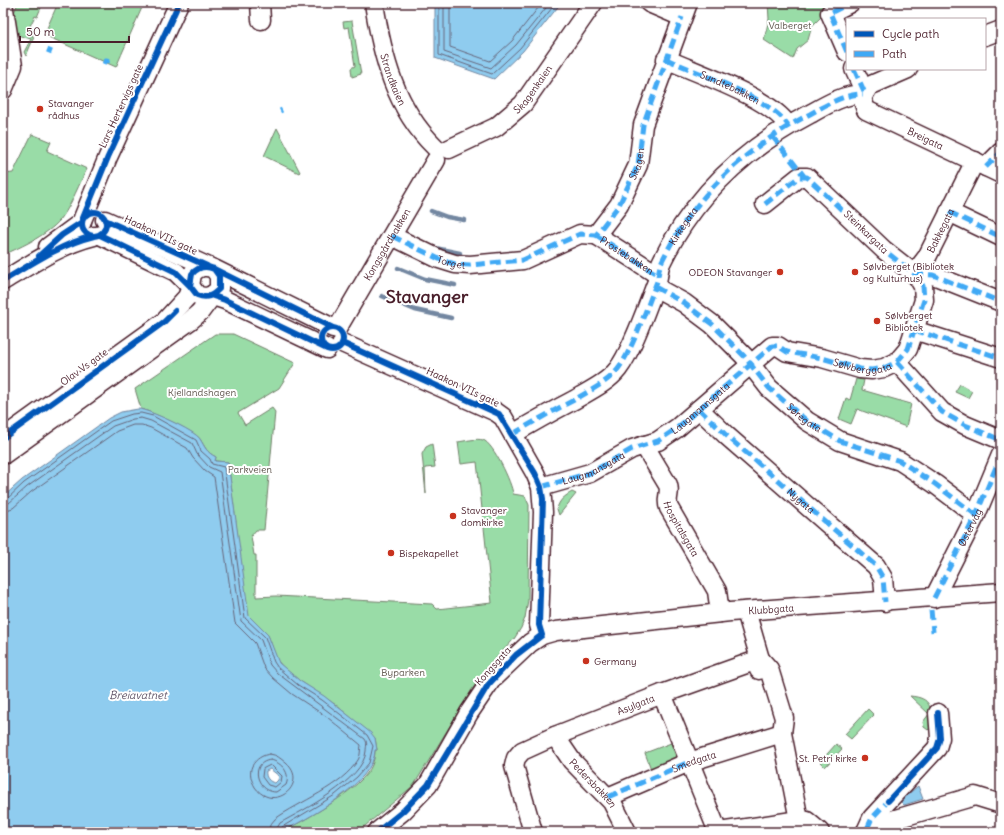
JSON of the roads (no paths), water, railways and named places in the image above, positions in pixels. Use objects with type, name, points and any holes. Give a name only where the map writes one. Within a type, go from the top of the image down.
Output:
[{"type":"street","points":[[3,3],[13,66],[3,90]]},
{"type":"street","name":"Lars Hertervigs gate","points":[[83,220],[108,157],[179,3]]},
{"type":"street","name":"Strandkaien","points":[[374,3],[385,58],[395,89],[415,124],[440,152]]},
{"type":"street","name":"Skagenkaien","points":[[440,152],[496,127],[523,104],[594,3]]},
{"type":"street","points":[[649,3],[685,10]]},
{"type":"street","points":[[846,50],[830,13],[850,3]]},
{"type":"street","name":"Skagen","points":[[596,235],[619,205],[638,165],[643,125],[685,10]]},
{"type":"street","points":[[986,36],[1001,30]]},
{"type":"street","name":"Sundtebakken","points":[[666,60],[757,99],[770,108],[788,125]]},
{"type":"street","points":[[854,70],[864,93]]},
{"type":"street","name":"Kirkegata","points":[[511,431],[602,384],[615,373],[626,356],[656,281],[660,265],[668,249],[684,222],[704,196],[737,162],[788,125],[850,95],[864,93],[871,85],[906,70]]},
{"type":"street","name":"Breigata","points":[[864,93],[863,104],[869,113],[987,167]]},
{"type":"street","name":"Kongsgårdbakken","points":[[335,337],[440,152]]},
{"type":"street","name":"Bakkegata","points":[[914,274],[927,257],[948,212],[1001,152]]},
{"type":"street","name":"Lars Hertervigs gate","points":[[100,227],[101,190],[108,157]]},
{"type":"street","name":"Steinkargata","points":[[765,204],[799,177],[807,176],[884,250],[914,274]]},
{"type":"street","points":[[26,266],[62,235],[93,212],[100,227],[176,272],[197,295],[207,298],[212,296]]},
{"type":"street","points":[[948,212],[1001,237]]},
{"type":"street","points":[[3,281],[26,266],[100,227]]},
{"type":"street","name":"Haakon VIIs gate","points":[[100,227],[211,268],[335,337],[496,412],[502,417],[511,431],[537,476],[541,487]]},
{"type":"street","name":"Torget","points":[[392,236],[426,254],[455,264],[470,265],[516,261],[534,255],[582,234],[596,235]]},
{"type":"street","name":"Prostebakken","points":[[596,235],[656,281]]},
{"type":"street","points":[[3,455],[188,323],[200,312],[220,285],[219,276],[211,268],[204,267],[195,270],[190,278],[190,286]]},
{"type":"street","points":[[914,274],[933,276],[1001,302]]},
{"type":"street","points":[[897,362],[908,349],[922,305],[924,292],[922,282],[914,274]]},
{"type":"street","name":"Søregata","points":[[656,281],[712,324],[750,364],[769,388],[815,427],[840,441],[900,461],[935,484],[976,515]]},
{"type":"street","name":"Olav Vs gate","points":[[3,438],[164,322],[187,297],[190,286]]},
{"type":"street","name":"Haakon VIIs gate","points":[[212,296],[335,337]]},
{"type":"street","points":[[914,330],[1001,358]]},
{"type":"street","name":"Sølvberggata","points":[[750,364],[768,348],[774,346],[787,352],[818,357],[863,369],[881,369],[897,362],[942,412],[965,425],[1001,440]]},
{"type":"street","name":"Laugmannsgata","points":[[644,445],[660,440],[699,409],[750,364]]},
{"type":"street","name":"Nygata","points":[[699,409],[744,452],[876,566],[883,578],[885,602]]},
{"type":"street","name":"Laugmansgata","points":[[541,487],[594,471],[632,449],[644,445]]},
{"type":"street","name":"Hospitalsgata","points":[[644,445],[668,485],[670,491],[666,500],[669,508],[717,591],[720,613]]},
{"type":"street","name":"Østervåg","points":[[934,598],[976,515],[1001,455]]},
{"type":"street","points":[[541,487],[543,504],[539,625],[542,635]]},
{"type":"street","name":"Klubbgata","points":[[542,635],[556,632],[720,613],[885,602],[1001,592]]},
{"type":"street","points":[[746,611],[760,659],[758,672],[772,720],[782,733],[799,820]]},
{"type":"street","name":"Kongsgata","points":[[377,832],[403,811],[428,785],[488,684],[516,655],[542,635]]},
{"type":"street","name":"Asylgata","points":[[533,832],[514,770],[516,758],[526,749],[662,694],[760,659]]},
{"type":"street","points":[[662,694],[719,832],[799,820],[807,821],[820,832]]},
{"type":"street","points":[[866,831],[872,818],[938,748],[940,738],[938,713]]},
{"type":"street","name":"Smedgata","points":[[608,797],[689,762],[782,733]]},
{"type":"street","name":"Pedersbakken","points":[[556,736],[572,761],[608,797],[616,809],[627,832]]},
{"type":"street","points":[[866,831],[875,825],[975,796],[1001,804]]},
{"type":"water","points":[[435,3],[561,3],[523,51],[494,79],[435,58]]},
{"type":"water","name":"Breiavatnet","points":[[138,409],[171,421],[197,435],[208,451],[216,457],[215,461],[228,462],[249,616],[268,635],[279,663],[300,681],[324,696],[371,733],[375,738],[377,750],[375,750],[372,762],[364,775],[352,787],[322,809],[281,832],[3,832],[3,497],[22,480],[109,418],[121,412]],"holes":[[[270,769],[279,776],[275,783],[269,780],[266,771]]]},
{"type":"water","points":[[918,786],[923,799],[904,805],[900,801]]},
{"type":"waterway","points":[[431,211],[447,217],[464,220]]},
{"type":"waterway","points":[[435,248],[460,253]]},
{"type":"waterway","points":[[398,268],[425,279],[455,285]]},
{"type":"waterway","points":[[382,296],[415,310],[451,318]]},
{"type":"place","name":"Stavanger rådhus","points":[[40,109]]},
{"type":"place","name":"ODEON Stavanger","points":[[780,272]]},
{"type":"place","name":"Sølvberget (Bibliotek og Kulturhus)","points":[[855,272]]},
{"type":"place","name":"Sølvberget Bibliotek","points":[[877,321]]},
{"type":"place","name":"Stavanger domkirke","points":[[453,516]]},
{"type":"place","name":"Bispekapellet","points":[[391,553]]},
{"type":"place","name":"Germany","points":[[586,661]]},
{"type":"place","name":"St. Petri kirke","points":[[865,758]]},
{"type":"district","name":"Stavanger","points":[[427,296]]},
{"type":"park label","name":"Valberget","points":[[790,25]]},
{"type":"park label","name":"Kjellandshagen","points":[[202,392]]},
{"type":"park label","name":"Parkveien","points":[[250,469]]},
{"type":"park label","name":"Byparken","points":[[403,672]]}]
